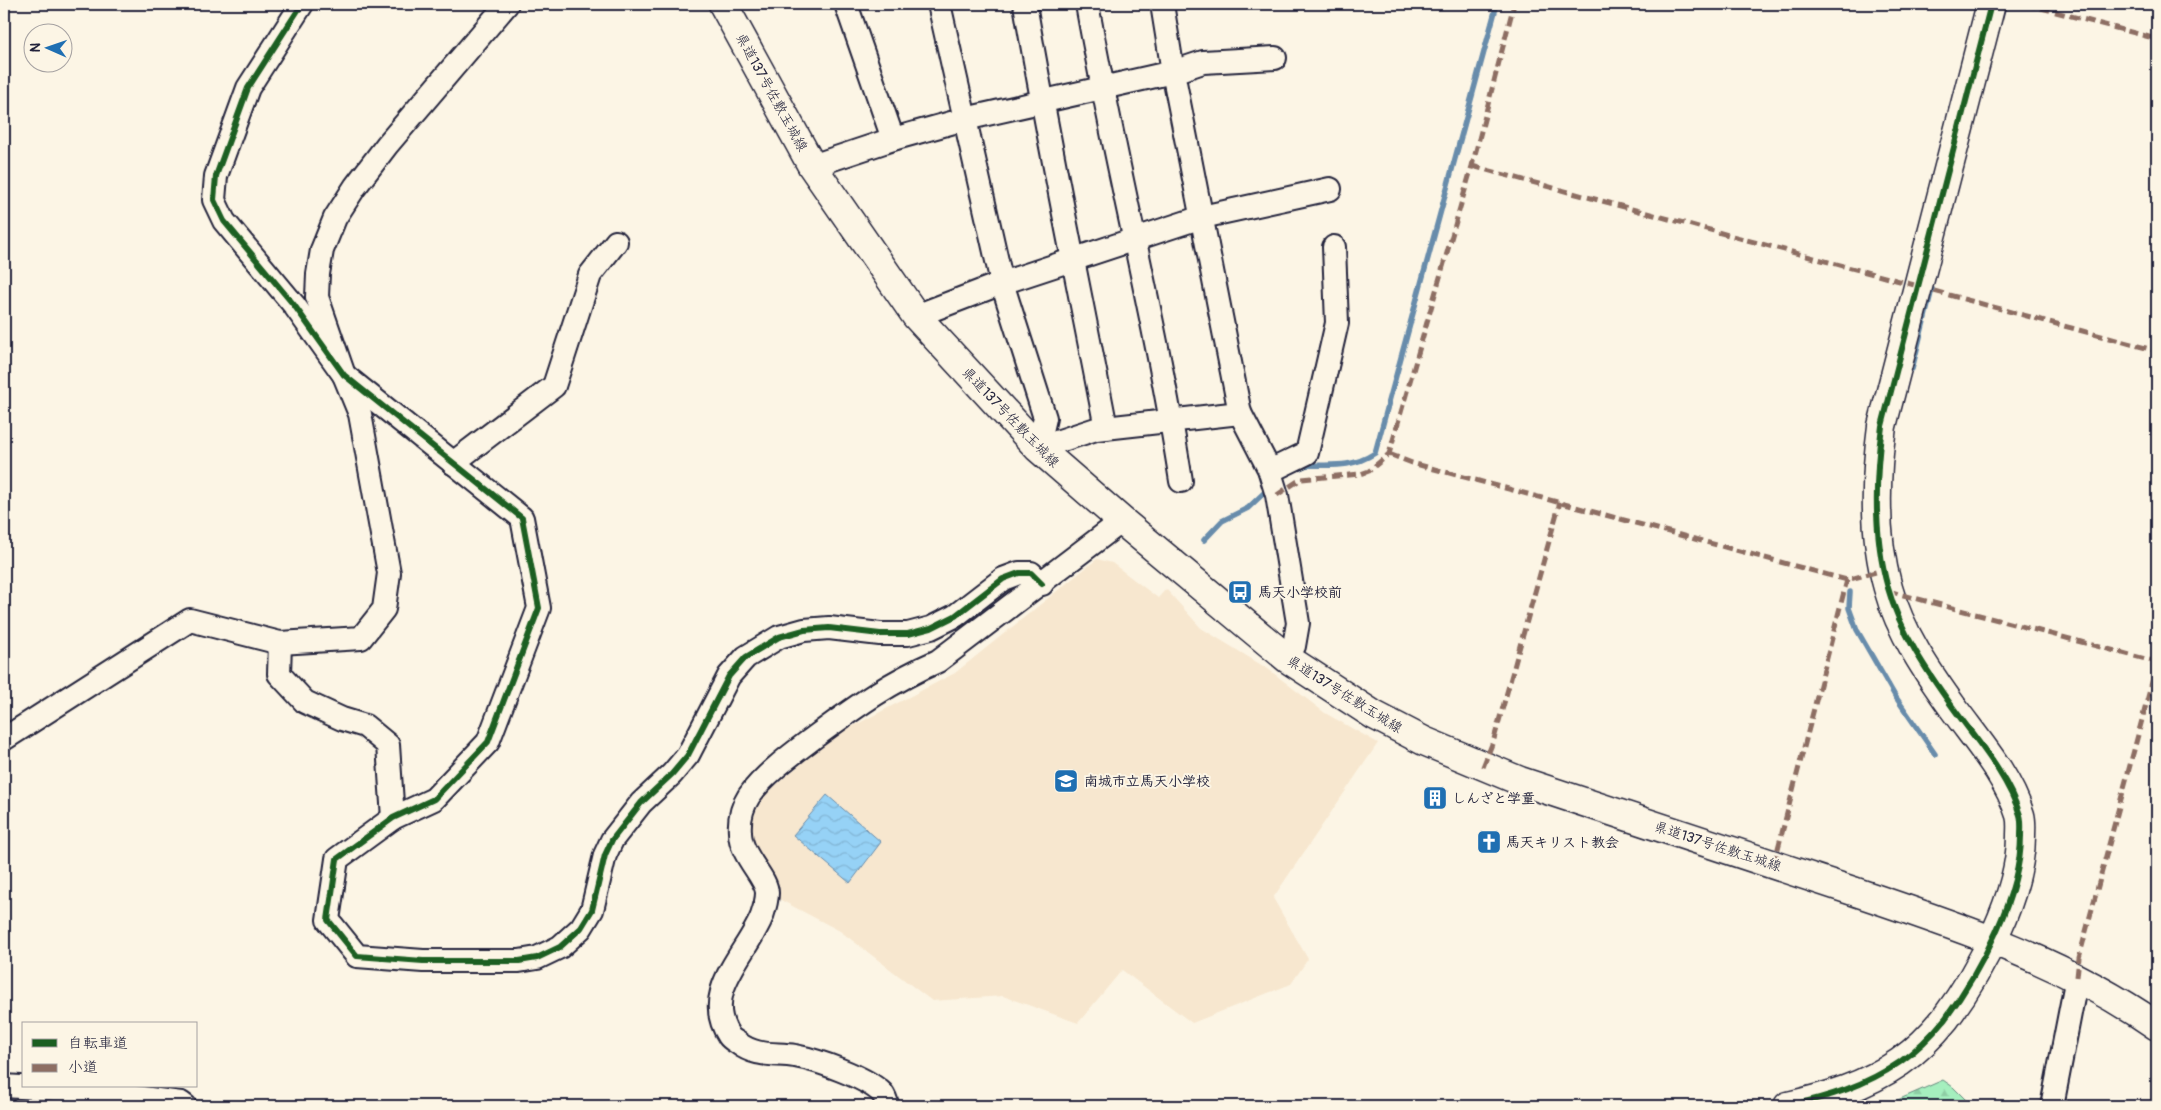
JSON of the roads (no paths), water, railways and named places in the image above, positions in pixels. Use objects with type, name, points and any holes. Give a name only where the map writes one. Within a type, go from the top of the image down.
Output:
[{"type":"main road","name":"県道137号佐敷玉城線","points":[[723,4],[812,166],[916,316],[1038,448],[1122,521],[1288,659],[1374,715],[1424,741],[1482,767],[1774,864],[1991,939],[2077,977],[2123,1003],[2157,1026]]},
{"type":"main road","points":[[1788,1106],[1828,1097],[1867,1083],[1900,1062],[1927,1040],[1944,1020],[1963,992],[1991,939],[2012,890],[2021,851],[2021,818],[2010,789],[1950,703],[1906,634],[1888,590],[1879,538],[1877,465],[1882,426],[1926,288],[1992,4]]},
{"type":"street","points":[[302,4],[248,88],[216,176],[214,200],[224,221],[294,305],[344,375],[522,518],[540,608],[488,742],[434,799],[393,818],[337,859],[328,920],[357,956],[422,962],[519,962],[537,958],[560,947],[581,928],[592,910],[606,855],[612,840],[641,803],[672,774],[688,755],[729,676],[746,657],[778,637],[804,630],[829,628],[880,634],[908,634],[931,628],[955,616],[1003,579],[1019,573],[1031,573],[1042,584]]},
{"type":"street","points":[[4,739],[190,620],[280,643],[361,638],[384,609],[389,573],[360,414],[344,375],[317,297],[322,250],[335,218],[355,187],[387,145],[508,4]]},
{"type":"street","points":[[846,4],[893,139]]},
{"type":"street","points":[[938,4],[1002,283],[1045,418],[1038,448]]},
{"type":"street","points":[[1025,4],[1042,102],[1106,428]]},
{"type":"street","points":[[1087,4],[1102,88],[1171,421],[1181,481]]},
{"type":"street","points":[[1162,4],[1173,72],[1240,413],[1270,472],[1279,504],[1298,622],[1294,646],[1288,659]]},
{"type":"street","points":[[812,166],[893,139],[964,119],[1173,72],[1203,62],[1275,58]]},
{"type":"street","points":[[916,316],[1002,283],[1202,217],[1330,189]]},
{"type":"street","points":[[452,463],[554,386],[590,275],[616,242]]},
{"type":"street","points":[[1270,472],[1307,453],[1337,323],[1334,247]]},
{"type":"street","points":[[1038,448],[1096,429],[1240,413]]},
{"type":"street","points":[[888,1106],[882,1093],[831,1066],[795,1056],[763,1055],[747,1050],[729,1037],[719,1010],[723,988],[733,966],[762,916],[767,892],[743,850],[740,833],[742,810],[750,796],[785,759],[882,689],[905,675],[938,661],[1042,584],[1122,521]]},
{"type":"street","points":[[280,643],[279,674],[305,702],[342,719],[365,726],[388,745],[393,818]]},
{"type":"street","points":[[2052,1106],[2077,977]]},
{"type":"street","points":[[4,1086],[22,1087]]},
{"type":"street","points":[[37,1088],[86,1091],[181,1103],[186,1106]]},
{"type":"water","points":[[827,795],[881,842],[850,883],[793,835]]},
{"type":"waterway","points":[[1300,468],[1307,465],[1350,463],[1367,458],[1375,453],[1497,4]]},
{"type":"waterway","points":[[1912,369],[1932,289]]},
{"type":"waterway","points":[[1204,540],[1222,521],[1248,508],[1267,490]]},
{"type":"waterway","points":[[1850,592],[1849,608],[1857,630],[1895,696],[1935,754]]},
{"type":"place","name":"馬天小学校前","points":[[1240,592]]},
{"type":"place","name":"南城市立馬天小学校","points":[[1066,781]]},
{"type":"place","name":"しんざと学童","points":[[1435,798]]},
{"type":"place","name":"馬天キリスト教会","points":[[1489,842]]}]
